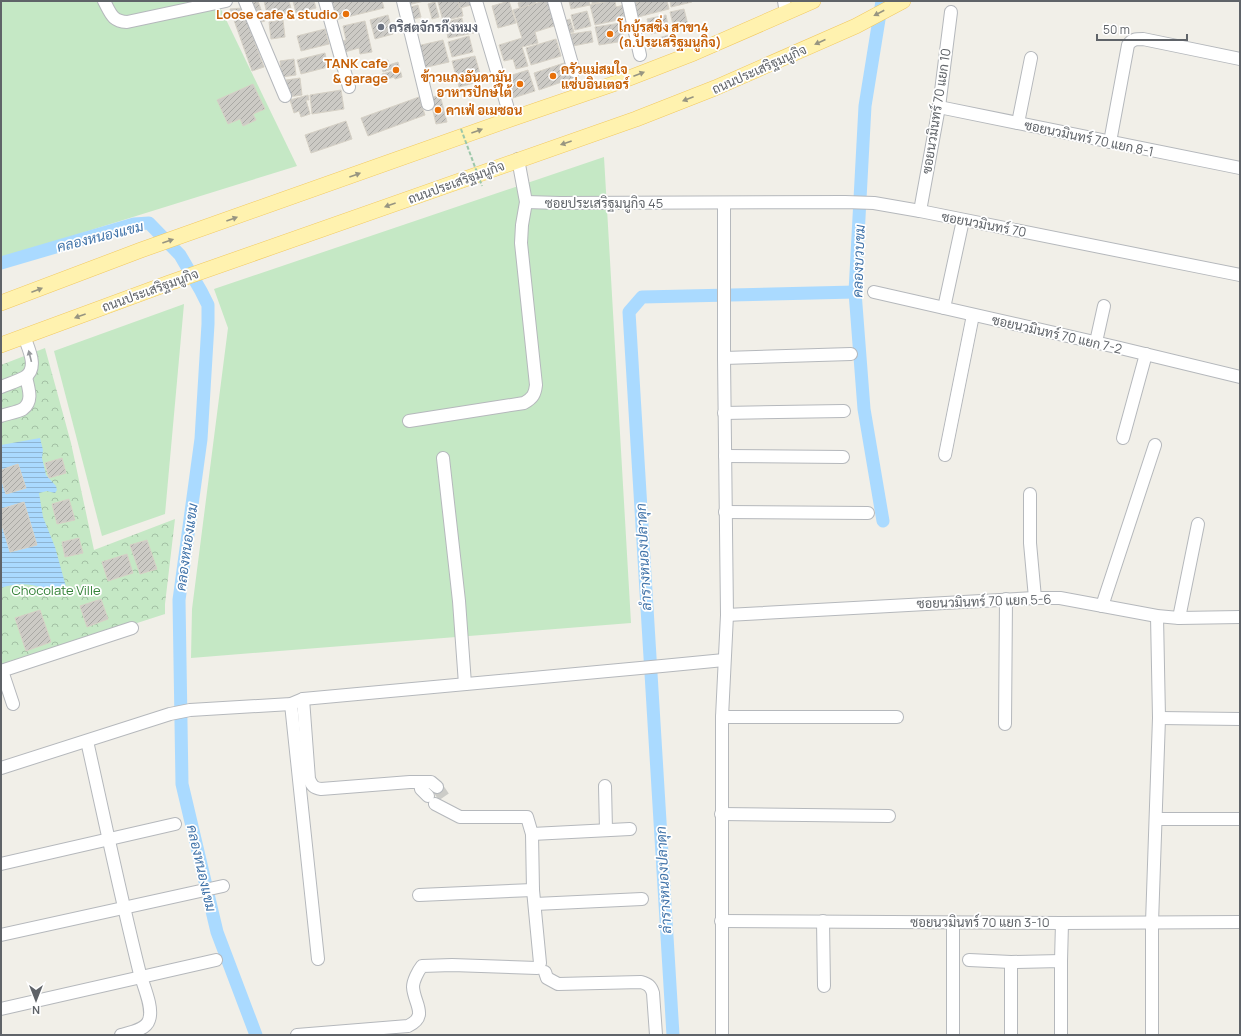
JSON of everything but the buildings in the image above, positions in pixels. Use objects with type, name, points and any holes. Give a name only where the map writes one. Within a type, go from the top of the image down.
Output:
[{"type":"main road","points":[[1,303],[142,250],[619,82],[694,53],[785,7],[813,1]]},
{"type":"main road","name":"ถนนประเสริฐมนูกิจ","points":[[1,345],[169,283],[518,159],[636,119],[716,88],[856,26],[903,1]]},
{"type":"street","points":[[104,1],[113,17],[119,21],[127,22],[226,1]]},
{"type":"street","points":[[245,1],[285,96]]},
{"type":"street","points":[[325,1],[349,87]]},
{"type":"street","points":[[403,1],[428,104]]},
{"type":"street","points":[[476,1],[511,119]]},
{"type":"street","points":[[554,1],[574,71]]},
{"type":"street","points":[[628,1],[640,54]]},
{"type":"street","name":"ซอยนวมินทร์ 70 แยก 10","points":[[920,211],[938,107],[951,12]]},
{"type":"street","points":[[1110,142],[1128,45],[1131,41],[1143,39],[1240,59]]},
{"type":"street","points":[[1018,123],[1031,58]]},
{"type":"street","name":"ซอยนวมินทร์ 70 แยก 8-1","points":[[938,107],[1240,168]]},
{"type":"street","name":"ซอยประเสริฐมนูกิจ 45","points":[[518,159],[526,202],[724,203]]},
{"type":"street","points":[[409,421],[524,404],[532,399],[535,393],[536,385],[521,243],[526,202]]},
{"type":"street","points":[[722,1035],[722,717],[727,614],[724,413],[724,203]]},
{"type":"street","name":"ซอยนวมินทร์ 70","points":[[724,203],[874,203],[1240,275]]},
{"type":"street","points":[[944,308],[963,220]]},
{"type":"street","name":"ซอยนวมินทร์ 70 แยก 7-2","points":[[874,292],[1096,342],[1240,377]]},
{"type":"street","points":[[1096,342],[1104,306]]},
{"type":"street","points":[[945,455],[973,315]]},
{"type":"street","points":[[1,387],[26,377],[32,368],[32,359],[24,336]]},
{"type":"street","points":[[724,358],[851,354]]},
{"type":"street","points":[[1123,438],[1146,354]]},
{"type":"street","points":[[1,416],[23,409],[29,401],[30,394],[26,377]]},
{"type":"street","points":[[724,413],[844,411]]},
{"type":"street","points":[[1102,606],[1155,445]]},
{"type":"street","points":[[725,456],[843,457]]},
{"type":"street","points":[[443,458],[465,684]]},
{"type":"street","points":[[1030,494],[1030,543],[1035,598]]},
{"type":"street","points":[[725,512],[868,513]]},
{"type":"street","points":[[1179,618],[1198,524]]},
{"type":"street","name":"ซอยนวมินทร์ 70 แยก 5-6","points":[[727,614],[1006,599],[1060,598],[1157,616],[1179,618],[1240,617]]},
{"type":"street","points":[[1005,724],[1006,599]]},
{"type":"street","points":[[1152,1035],[1152,923],[1159,718],[1157,616]]},
{"type":"street","points":[[13,704],[1,671],[132,628]]},
{"type":"street","points":[[1,768],[170,714],[190,710],[291,704],[303,699],[724,660]]},
{"type":"street","points":[[303,699],[309,779],[311,785],[315,788],[321,789],[410,782],[420,783],[421,788],[436,796],[448,810],[460,817],[527,817],[532,834],[533,890],[541,968],[547,978],[558,984],[641,982],[647,984],[651,987],[653,993],[656,1035]]},
{"type":"street","points":[[291,704],[318,959]]},
{"type":"street","points":[[722,717],[897,717]]},
{"type":"street","points":[[1159,718],[1240,720]]},
{"type":"street","points":[[86,741],[110,840],[123,908],[141,978],[151,1009],[150,1020],[144,1028],[121,1035]]},
{"type":"street","points":[[605,786],[606,830]]},
{"type":"street","points":[[721,814],[889,816]]},
{"type":"street","points":[[1156,819],[1240,819]]},
{"type":"street","points":[[1,864],[175,824]]},
{"type":"street","points":[[532,834],[630,829]]},
{"type":"street","points":[[1,935],[218,887]]},
{"type":"street","points":[[419,895],[533,890]]},
{"type":"street","points":[[535,904],[642,899]]},
{"type":"street","name":"ซอยนวมินทร์ 70 แยก 3-10","points":[[721,921],[1062,923],[1240,922]]},
{"type":"street","points":[[823,921],[824,986]]},
{"type":"street","points":[[953,922],[953,1035]]},
{"type":"street","points":[[1061,1035],[1062,923]]},
{"type":"street","points":[[1,1009],[216,960]]},
{"type":"street","points":[[969,960],[1011,962],[1061,961]]},
{"type":"street","points":[[1011,962],[1011,1035]]},
{"type":"street","points":[[297,1035],[393,1031],[408,1026],[415,1022],[419,1016],[420,1011],[413,986],[418,970],[422,966],[541,968]]},
{"type":"path","points":[[461,128],[482,186]]},
{"type":"green space","points":[[1,1],[217,1],[297,166],[1,258]]},
{"type":"green space","points":[[604,157],[631,623],[191,658],[192,609],[228,328],[214,289]]},
{"type":"green space","points":[[184,304],[165,514],[102,536],[54,351]]},
{"type":"green space","name":"Chocolate Ville","points":[[45,348],[71,443],[94,550],[175,519],[165,614],[1,667],[1,365]]},
{"type":"water","points":[[40,438],[43,450],[42,458],[46,475],[56,486],[57,490],[55,493],[47,491],[39,493],[43,517],[55,547],[68,594],[58,597],[45,589],[31,585],[24,584],[1,588],[1,445]]},
{"type":"waterway","name":"คลองบวบขม","points":[[882,1],[865,106],[855,292],[864,409],[883,521]]},
{"type":"waterway","name":"คลองหนองแขม","points":[[1,263],[134,224],[149,223],[180,255],[208,305],[201,439],[179,600],[182,784],[217,932],[256,1035]]},
{"type":"waterway","name":"ลำรางหนองปลาดุก","points":[[673,1035],[629,312],[642,297],[855,292]]},
{"type":"tunnel","points":[[437,787],[444,797]]},
{"type":"place","name":"Loose cafe & studio","points":[[346,14]]},
{"type":"place","name":"คริสตจักรก๊งหมง","points":[[381,27]]},
{"type":"place","name":"โกบู้รสซิ่ง สาขา4 (ถ.ประเสริฐมนูกิจ)","points":[[610,34]]},
{"type":"place","name":"TANK cafe & garage","points":[[396,70]]},
{"type":"place","name":"ครัวแม่สมใจ แซ่บอินเตอร์","points":[[553,76]]},
{"type":"place","name":"ข้าวแกงอันดามัน อาหารปักษ์ใต้","points":[[520,84]]},
{"type":"place","name":"คาเฟ่ อเมซอน","points":[[438,110]]}]
